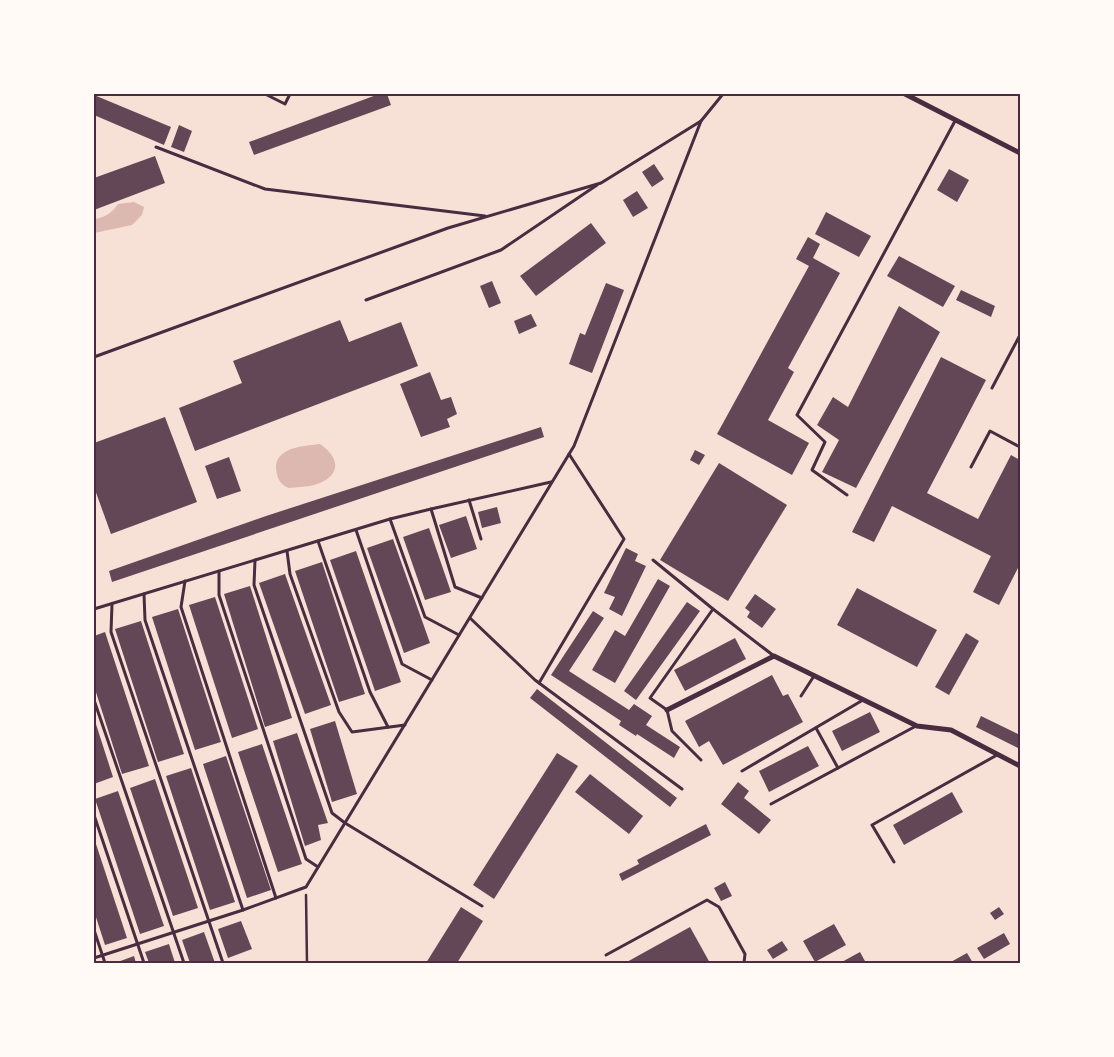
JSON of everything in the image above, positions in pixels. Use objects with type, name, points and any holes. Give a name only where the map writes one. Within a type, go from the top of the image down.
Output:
[{"type":"street","points":[[905,94],[1020,153]]},
{"type":"street","points":[[667,710],[774,656],[917,726],[951,730],[1020,766]]},
{"type":"lane","points":[[265,94],[285,104],[290,94]]},
{"type":"lane","points":[[94,958],[244,910],[306,887],[574,446],[701,121],[723,94]]},
{"type":"lane","points":[[366,300],[501,250],[600,182],[701,121]]},
{"type":"lane","points":[[847,495],[812,470],[825,442],[797,415],[956,121]]},
{"type":"lane","points":[[156,146],[265,189],[489,217]]},
{"type":"lane","points":[[94,357],[448,228],[600,182]]},
{"type":"lane","points":[[992,388],[1020,335]]},
{"type":"lane","points":[[970,467],[990,431],[1020,447]]},
{"type":"lane","points":[[539,683],[624,539],[569,454]]},
{"type":"lane","points":[[94,609],[390,519],[552,482]]},
{"type":"lane","points":[[469,500],[481,539]]},
{"type":"lane","points":[[431,509],[455,587],[482,598]]},
{"type":"lane","points":[[390,519],[425,617],[459,635]]},
{"type":"lane","points":[[356,530],[402,664],[432,680]]},
{"type":"lane","points":[[318,541],[370,692],[388,727]]},
{"type":"lane","points":[[287,550],[290,574],[339,712],[352,732],[405,725]]},
{"type":"lane","points":[[255,560],[254,585],[332,813],[345,823],[482,906]]},
{"type":"lane","points":[[653,560],[774,656]]},
{"type":"lane","points":[[219,571],[219,594],[306,859],[318,867]]},
{"type":"lane","points":[[185,581],[181,607],[276,898]]},
{"type":"lane","points":[[144,594],[146,620],[244,910]]},
{"type":"lane","points":[[112,604],[111,632],[223,963]]},
{"type":"lane","points":[[701,760],[672,731],[667,710],[650,698],[713,609]]},
{"type":"lane","points":[[470,618],[539,683],[682,789]]},
{"type":"lane","points":[[801,696],[814,676]]},
{"type":"lane","points":[[94,700],[184,963]]},
{"type":"lane","points":[[742,771],[863,700]]},
{"type":"lane","points":[[771,804],[917,726]]},
{"type":"lane","points":[[816,728],[838,768]]},
{"type":"lane","points":[[894,862],[872,825],[998,754]]},
{"type":"lane","points":[[94,815],[144,963]]},
{"type":"lane","points":[[606,955],[707,900],[719,907],[746,954],[744,963]]},
{"type":"lane","points":[[94,930],[105,963]]},
{"type":"path","points":[[306,887],[307,963]]},
{"type":"shaded area","points":[[134,202],[144,207],[142,215],[132,225],[94,233],[94,219],[107,215],[118,204]]},
{"type":"shaded area","points":[[320,444],[329,452],[334,460],[335,467],[328,479],[311,486],[289,488],[279,481],[276,463],[286,451],[297,447]]},
{"type":"building","points":[[379,94],[387,94],[391,105],[254,155],[249,142]]},
{"type":"building","points":[[94,95],[171,127],[164,145],[94,115]]},
{"type":"building","points":[[179,125],[192,131],[184,152],[171,147]]},
{"type":"building","points":[[155,156],[165,183],[94,210],[94,178]]},
{"type":"building","points":[[654,164],[664,179],[652,187],[642,172]]},
{"type":"building","points":[[949,169],[969,180],[957,202],[937,190]]},
{"type":"building","points":[[637,191],[648,208],[633,217],[623,200]]},
{"type":"building","points":[[826,212],[871,236],[859,257],[815,234]]},
{"type":"building","points":[[591,223],[606,243],[536,296],[520,276]]},
{"type":"building","points":[[808,237],[820,244],[813,258],[840,273],[788,368],[794,372],[768,420],[809,443],[792,475],[717,434],[809,266],[796,259]]},
{"type":"building","points":[[899,256],[955,286],[943,307],[887,276]]},
{"type":"building","points":[[492,281],[501,303],[489,308],[480,286]]},
{"type":"building","points":[[606,283],[624,290],[592,373],[569,364],[580,333],[585,335]]},
{"type":"building","points":[[961,290],[995,306],[991,317],[956,300]]},
{"type":"building","points":[[899,306],[940,332],[856,488],[822,472],[839,440],[817,425],[833,397],[848,407]]},
{"type":"building","points":[[531,314],[537,326],[519,334],[514,321]]},
{"type":"building","points":[[340,320],[349,342],[401,322],[418,366],[195,451],[179,408],[242,383],[233,361]]},
{"type":"building","points":[[941,357],[986,380],[927,493],[978,519],[1011,455],[1020,460],[1020,564],[999,605],[973,592],[991,556],[892,506],[874,542],[852,532]]},
{"type":"building","points":[[430,372],[441,400],[451,397],[457,414],[447,419],[450,427],[421,437],[400,384]]},
{"type":"building","points":[[165,417],[197,502],[111,534],[94,487],[94,443]]},
{"type":"building","points":[[541,427],[544,437],[112,582],[109,571],[266,516]]},
{"type":"building","points":[[695,450],[705,455],[699,465],[690,460]]},
{"type":"building","points":[[229,457],[241,491],[217,499],[205,466]]},
{"type":"building","points":[[719,463],[787,505],[728,601],[660,560]]},
{"type":"building","points":[[497,507],[501,523],[482,528],[478,512]]},
{"type":"building","points":[[466,516],[477,549],[451,558],[439,525]]},
{"type":"building","points":[[429,528],[451,592],[425,600],[403,537]]},
{"type":"building","points":[[393,539],[430,643],[404,653],[367,548]]},
{"type":"building","points":[[626,548],[638,554],[635,561],[646,566],[622,616],[609,609],[615,597],[604,593]]},
{"type":"building","points":[[356,551],[401,682],[375,691],[330,560]]},
{"type":"building","points":[[322,562],[365,694],[339,702],[295,571]]},
{"type":"building","points":[[285,574],[331,705],[305,714],[259,583]]},
{"type":"building","points":[[658,579],[670,586],[615,683],[592,670],[615,630],[625,636]]},
{"type":"building","points":[[250,586],[292,718],[265,727],[224,594]]},
{"type":"building","points":[[857,588],[937,630],[917,667],[837,625]]},
{"type":"building","points":[[755,594],[776,609],[762,628],[747,617],[750,612],[745,608]]},
{"type":"building","points":[[215,597],[258,729],[232,738],[189,605]]},
{"type":"building","points":[[687,602],[700,611],[636,700],[624,691]]},
{"type":"building","points":[[178,609],[221,742],[195,750],[152,617]]},
{"type":"building","points":[[593,611],[604,618],[569,671],[629,710],[634,704],[652,716],[646,725],[680,747],[674,758],[637,734],[636,736],[619,725],[621,721],[551,675]]},
{"type":"building","points":[[141,621],[184,754],[158,762],[115,629]]},
{"type":"building","points":[[105,632],[149,766],[122,774],[94,686],[94,636]]},
{"type":"building","points":[[966,633],[979,641],[949,695],[935,687]]},
{"type":"building","points":[[735,638],[746,659],[685,691],[674,670]]},
{"type":"building","points":[[772,675],[783,696],[788,694],[803,722],[723,765],[709,741],[699,747],[685,721]]},
{"type":"building","points":[[537,689],[677,798],[670,807],[530,698]]},
{"type":"building","points":[[870,712],[880,732],[842,751],[832,731]]},
{"type":"building","points":[[981,716],[1020,735],[1020,749],[976,727]]},
{"type":"building","points":[[94,718],[113,777],[94,784]]},
{"type":"building","points":[[335,721],[357,794],[332,802],[310,729]]},
{"type":"building","points":[[297,733],[328,823],[318,825],[321,840],[305,846],[273,741]]},
{"type":"building","points":[[262,744],[302,864],[278,872],[238,752]]},
{"type":"building","points":[[808,746],[819,766],[769,792],[759,771]]},
{"type":"building","points":[[557,753],[578,766],[494,899],[473,885]]},
{"type":"building","points":[[226,756],[271,890],[247,898],[203,764]]},
{"type":"building","points":[[191,768],[235,902],[210,910],[166,776]]},
{"type":"building","points":[[590,774],[643,816],[629,834],[575,792]]},
{"type":"building","points":[[155,779],[198,908],[173,916],[130,788]]},
{"type":"building","points":[[738,782],[749,791],[744,798],[771,820],[759,834],[721,804]]},
{"type":"building","points":[[118,791],[164,926],[140,934],[95,799]]},
{"type":"building","points":[[952,792],[963,812],[904,845],[893,825]]},
{"type":"building","points":[[706,824],[711,835],[622,881],[619,874],[639,864],[637,860]]},
{"type":"building","points":[[94,838],[127,938],[105,945],[94,911]]},
{"type":"building","points":[[725,882],[732,896],[721,901],[714,888]]},
{"type":"building","points":[[461,907],[483,921],[457,963],[426,963]]},
{"type":"building","points":[[999,907],[1004,914],[995,920],[990,913]]},
{"type":"building","points":[[241,921],[252,949],[228,958],[218,929]]},
{"type":"building","points":[[834,924],[846,945],[815,962],[803,941]]},
{"type":"building","points":[[690,927],[710,963],[625,963]]},
{"type":"building","points":[[204,932],[215,963],[190,963],[182,940]]},
{"type":"building","points":[[1004,933],[1010,944],[984,959],[977,948]]},
{"type":"building","points":[[782,941],[788,950],[773,959],[767,950]]},
{"type":"building","points":[[169,944],[175,963],[149,963],[145,952]]},
{"type":"building","points":[[860,952],[866,963],[840,963]]},
{"type":"building","points":[[967,953],[973,963],[949,963]]},
{"type":"building","points":[[134,956],[136,963],[115,963]]}]
